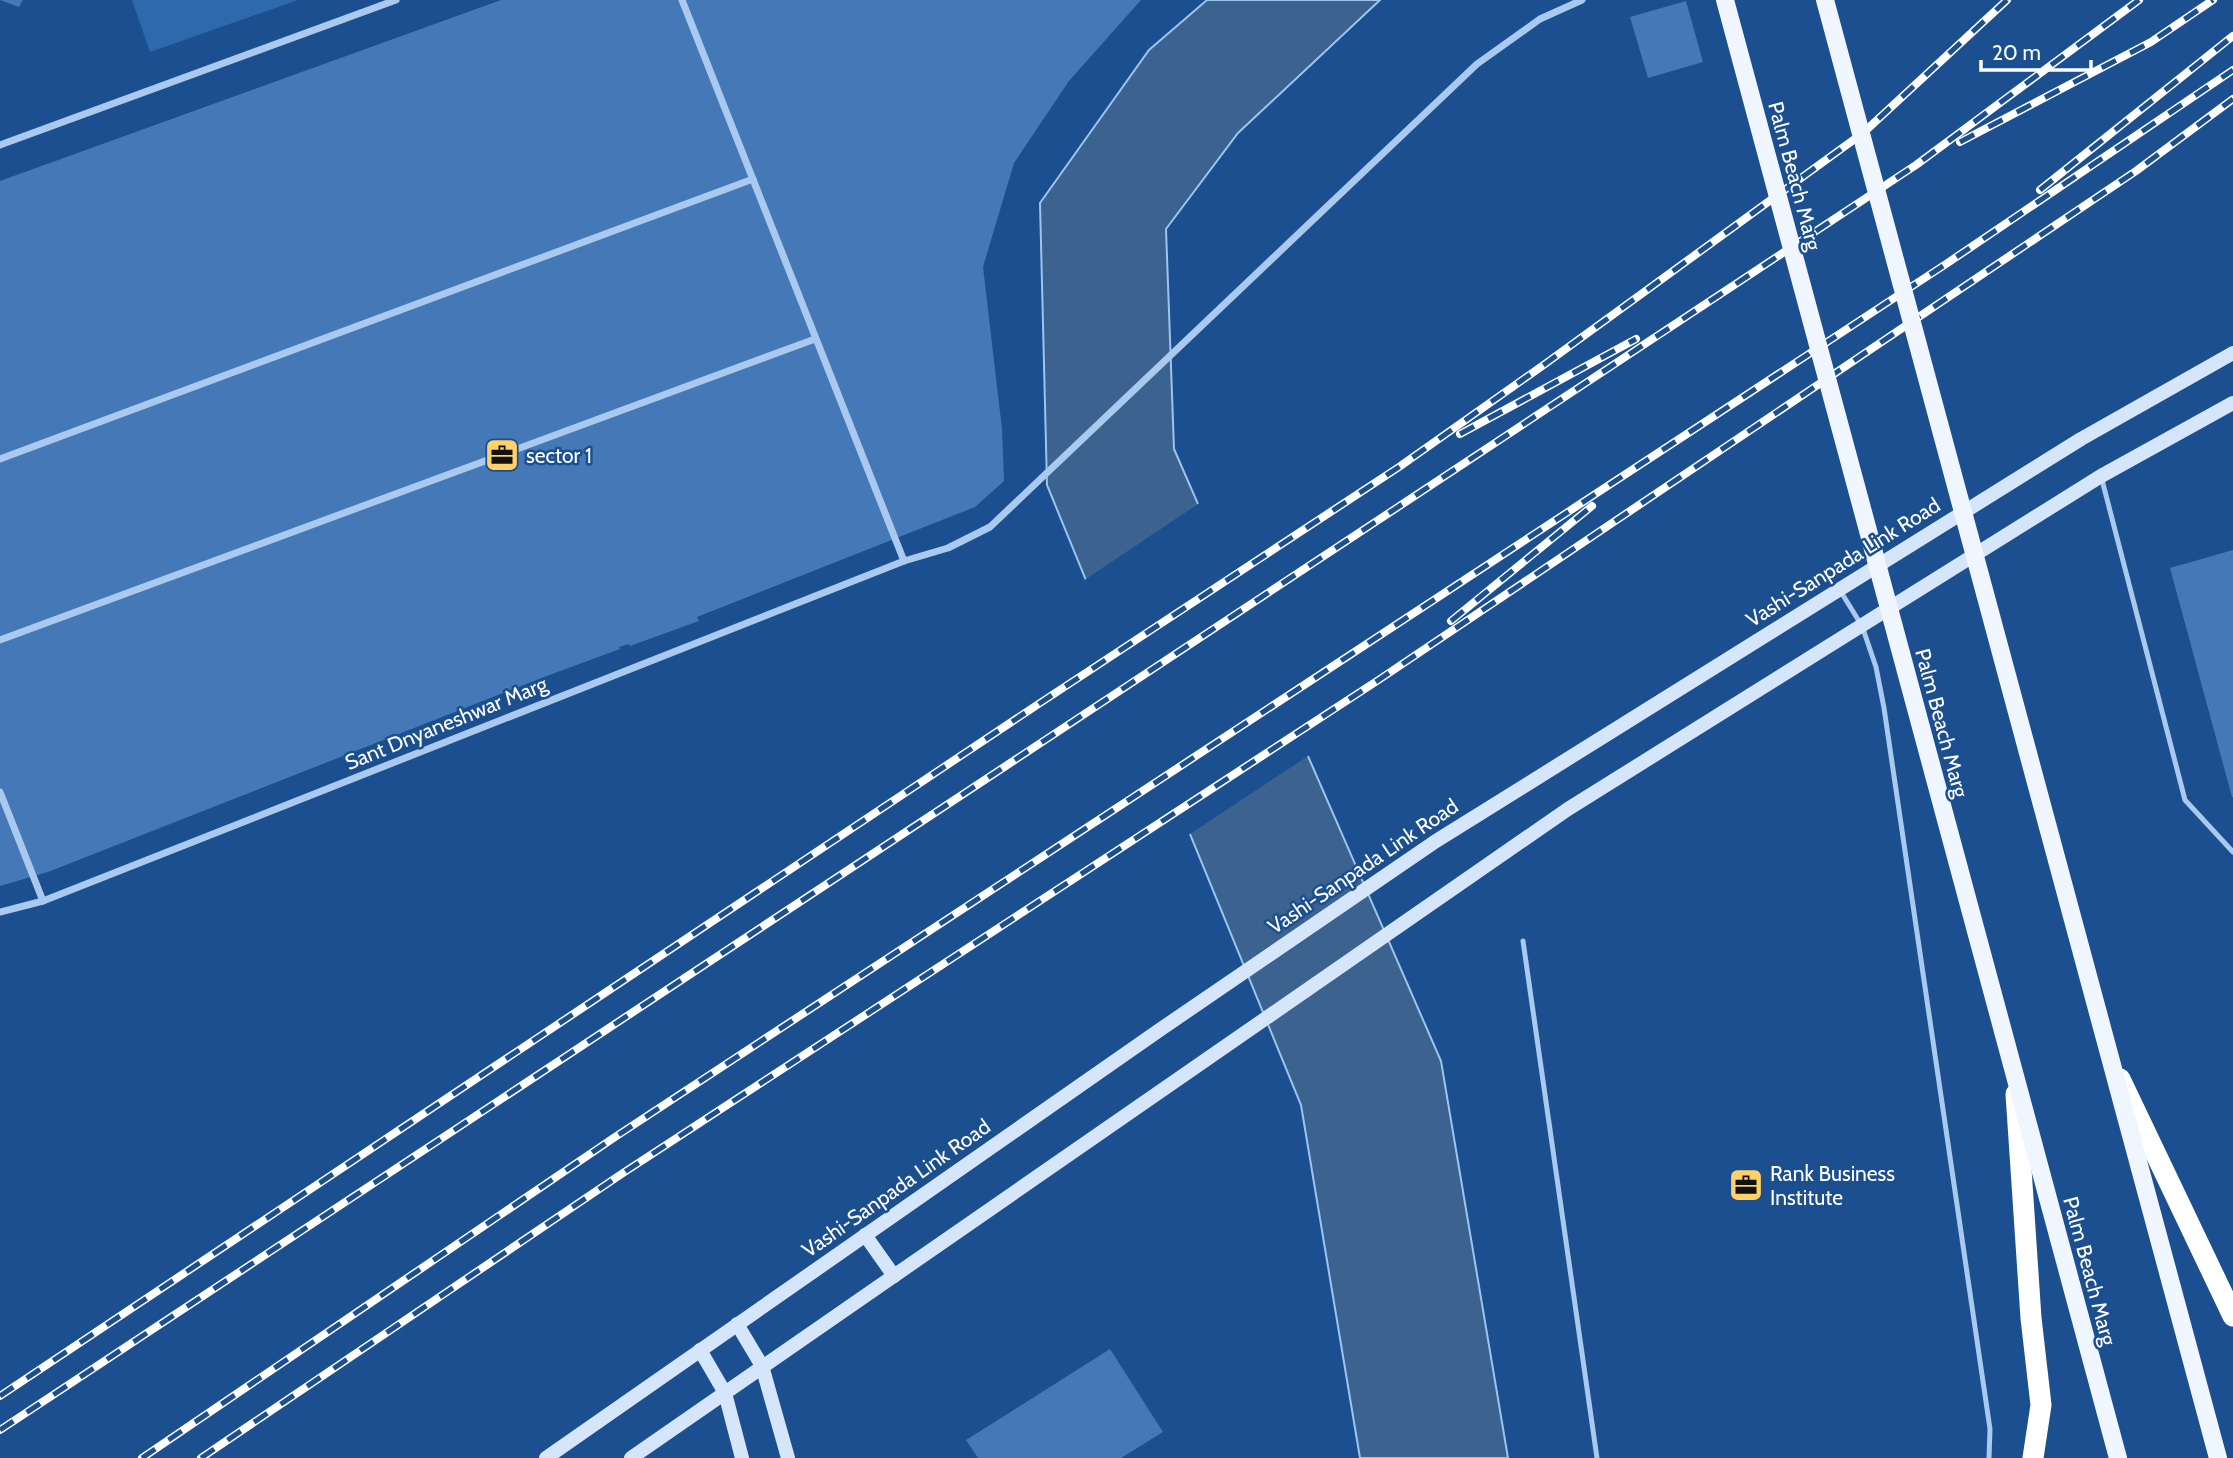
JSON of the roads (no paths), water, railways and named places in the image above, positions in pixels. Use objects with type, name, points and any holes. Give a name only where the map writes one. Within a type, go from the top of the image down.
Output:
[{"type":"highway","points":[[2110,1059],[2233,1317]]},
{"type":"highway","points":[[2016,1085],[2031,1318],[2041,1405],[2033,1458]]},
{"type":"main road","name":"Palm Beach Marg","points":[[1724,0],[2118,1458]]},
{"type":"main road","points":[[1825,0],[2218,1458]]},
{"type":"main road","name":"Vashi-Sanpada Link Road","points":[[546,1458],[1161,1029],[1436,841],[2081,439],[2233,353]]},
{"type":"main road","points":[[631,1458],[1567,809],[2101,477],[2233,403]]},
{"type":"main road","points":[[865,1235],[894,1276]]},
{"type":"main road","points":[[737,1324],[762,1366],[788,1458]]},
{"type":"main road","points":[[700,1350],[725,1393],[742,1458]]},
{"type":"street","points":[[0,145],[396,0]]},
{"type":"street","points":[[682,0],[904,562]]},
{"type":"street","name":"Sant Dnyaneshwar Marg","points":[[0,912],[43,901],[904,562],[948,548],[990,527],[1477,64],[1540,19],[1582,0]]},
{"type":"street","points":[[0,459],[753,179]]},
{"type":"street","points":[[0,640],[815,339]]},
{"type":"street","points":[[0,792],[43,901]]},
{"type":"lane","points":[[2101,477],[2185,800],[2233,852]]},
{"type":"lane","points":[[1840,589],[1862,626],[1876,667],[1884,708],[1990,1429],[1989,1458]]},
{"type":"lane","points":[[1523,941],[1597,1458]]},
{"type":"railway","points":[[0,1396],[1399,467],[1863,133],[2007,0]]},
{"type":"railway","points":[[0,1430],[1916,165],[2139,0]]},
{"type":"railway","points":[[1960,142],[2151,42],[2213,0]]},
{"type":"railway","points":[[2040,190],[2233,36]]},
{"type":"railway","points":[[142,1458],[615,1137],[1946,264],[2233,70]]},
{"type":"railway","points":[[201,1458],[623,1173],[1380,679],[2136,171],[2233,99]]},
{"type":"railway","points":[[1460,434],[1636,339]]},
{"type":"railway","points":[[1451,621],[1592,506]]},
{"type":"place","name":"sector 1","points":[[502,455]]},
{"type":"place","name":"Rank Business Institute","points":[[1746,1185]]}]
